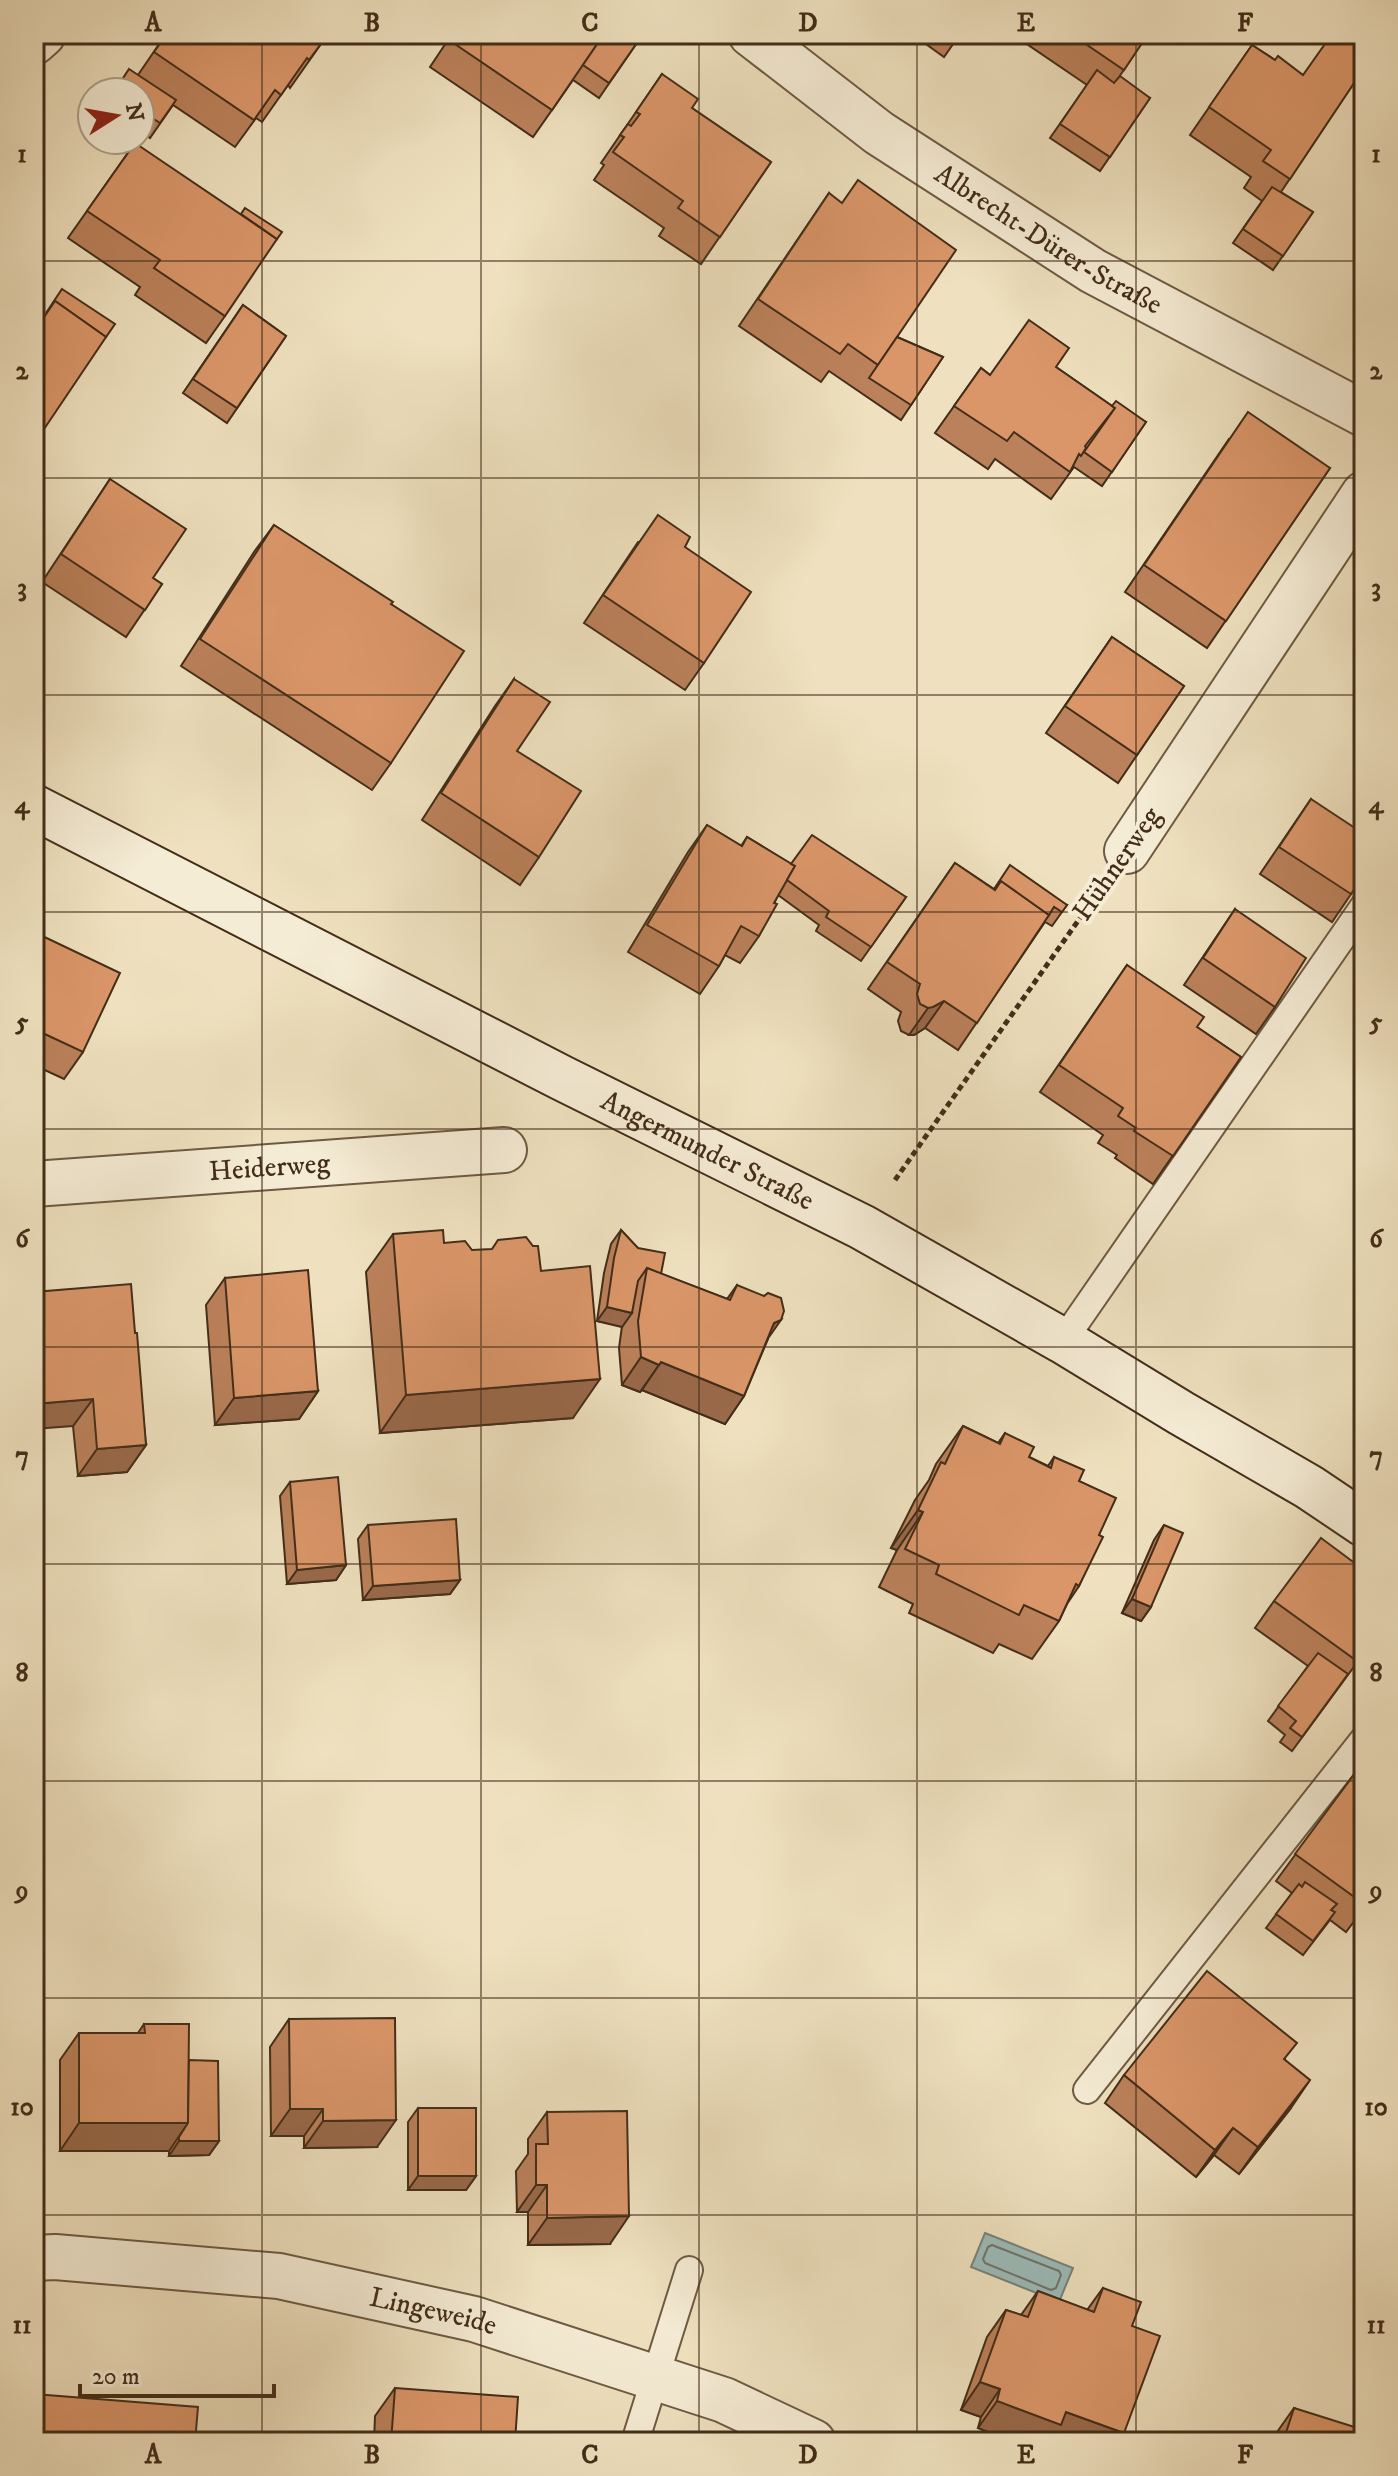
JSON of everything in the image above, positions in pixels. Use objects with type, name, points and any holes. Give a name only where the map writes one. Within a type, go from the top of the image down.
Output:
[{"type":"street","points":[[34,42],[43,34]]},
{"type":"street","name":"Albrecht-Dürer-Straße","points":[[751,34],[879,133],[1093,271],[1364,414]]},
{"type":"street","name":"Hühnerweg","points":[[1127,851],[1364,494]]},
{"type":"street","name":"Angermunder Straße","points":[[34,807],[562,1078],[862,1227],[1063,1341],[1309,1487],[1364,1524]]},
{"type":"street","name":"Heiderweg","points":[[34,1184],[504,1150]]},
{"type":"street","name":"Lingeweide","points":[[34,2258],[55,2257],[279,2276],[474,2319],[724,2400],[813,2442]]},
{"type":"lane","points":[[1063,1341],[1364,906]]},
{"type":"lane","points":[[1087,2090],[1364,1739]]},
{"type":"lane","points":[[635,2442],[689,2270]]},
{"type":"path","name":"Hühnerweg","points":[[862,1227],[1127,851]]},
{"type":"water","points":[[985,2233],[1073,2268],[1059,2302],[971,2267]]},
{"type":"building","points":[[167,34],[328,34],[281,95],[275,90],[254,120],[154,52]]},
{"type":"building","points":[[453,34],[604,34],[552,110],[449,40]]},
{"type":"building","points":[[604,34],[636,34],[641,37],[609,83],[583,65]]},
{"type":"building","points":[[942,34],[960,34],[954,42]]},
{"type":"building","points":[[1071,34],[1148,34],[1124,70]]},
{"type":"building","points":[[1332,34],[1339,34],[1364,52],[1364,68],[1290,179],[1263,161],[1271,150],[1209,107],[1252,45],[1275,60],[1278,56],[1303,75]]},
{"type":"building","points":[[129,69],[140,76],[124,76]]},
{"type":"building","points":[[1097,70],[1114,83],[1120,76],[1150,98],[1110,157],[1060,124]]},
{"type":"building","points":[[662,74],[698,99],[692,108],[771,162],[720,237],[678,208],[683,201],[613,152],[624,137],[620,135],[640,114],[636,112]]},
{"type":"building","points":[[156,87],[176,100],[160,123],[156,120]]},
{"type":"building","points":[[126,156],[154,156],[277,239],[225,316],[154,268],[160,260],[87,211]]},
{"type":"building","points":[[858,180],[956,250],[878,365],[848,344],[840,354],[758,299],[829,193],[842,203]]},
{"type":"building","points":[[1272,187],[1313,212],[1283,256],[1243,229]]},
{"type":"building","points":[[245,208],[282,232],[277,239],[241,214]]},
{"type":"building","points":[[62,289],[115,324],[106,337],[55,301],[46,313]]},
{"type":"building","points":[[55,301],[106,337],[36,441],[34,327],[36,329]]},
{"type":"building","points":[[243,305],[286,336],[237,408],[193,379]]},
{"type":"building","points":[[1029,320],[1069,348],[1056,367],[1115,408],[1085,446],[1081,456],[1079,454],[1070,472],[1014,432],[1007,441],[954,406],[981,368],[990,375]]},
{"type":"building","points":[[897,337],[943,357],[911,405],[869,378]]},
{"type":"building","points":[[1116,401],[1146,422],[1112,472],[1084,452],[1115,408],[1112,406]]},
{"type":"building","points":[[1248,412],[1330,468],[1226,621],[1144,565]]},
{"type":"building","points":[[110,479],[186,529],[153,578],[162,584],[145,610],[61,554]]},
{"type":"building","points":[[658,515],[690,537],[685,547],[751,592],[704,663],[603,595]]},
{"type":"building","points":[[274,525],[464,651],[391,763],[200,639]]},
{"type":"building","points":[[1112,637],[1184,686],[1137,755],[1065,706]]},
{"type":"building","points":[[514,679],[550,702],[517,751],[581,791],[539,857],[441,793]]},
{"type":"building","points":[[1311,799],[1364,834],[1364,875],[1351,894],[1279,847]]},
{"type":"building","points":[[707,825],[742,846],[747,837],[795,866],[759,936],[741,926],[719,966],[647,925]]},
{"type":"building","points":[[812,835],[906,897],[871,947],[826,917],[829,911],[787,880],[795,866],[791,864]]},
{"type":"building","points":[[955,863],[995,890],[1001,881],[1049,915],[977,1023],[944,1001],[928,1008],[920,1004],[917,994],[920,984],[887,962]]},
{"type":"building","points":[[1010,865],[1067,905],[1062,912],[1054,907],[1049,915],[1001,881],[994,889]]},
{"type":"building","points":[[1235,909],[1306,958],[1275,1007],[1203,958]]},
{"type":"building","points":[[34,932],[120,973],[83,1052],[34,1029]]},
{"type":"building","points":[[1127,965],[1204,1017],[1197,1027],[1241,1057],[1173,1156],[1134,1131],[1136,1128],[1118,1116],[1123,1108],[1059,1065]]},
{"type":"building","points":[[443,1230],[444,1243],[465,1241],[472,1250],[492,1249],[498,1240],[526,1237],[533,1246],[538,1246],[541,1271],[590,1266],[600,1379],[406,1395],[393,1234]]},
{"type":"building","points":[[621,1230],[638,1248],[665,1253],[661,1274],[647,1268],[638,1281],[632,1313],[607,1307]]},
{"type":"building","points":[[647,1268],[730,1300],[737,1285],[764,1296],[768,1293],[781,1298],[784,1311],[781,1320],[774,1323],[744,1396],[661,1362],[659,1365],[641,1357],[638,1321]]},
{"type":"building","points":[[308,1270],[318,1391],[234,1398],[225,1278]]},
{"type":"building","points":[[131,1284],[146,1445],[97,1449],[93,1399],[34,1404],[34,1292]]},
{"type":"building","points":[[963,1426],[1000,1444],[1005,1433],[1034,1447],[1029,1457],[1051,1468],[1054,1457],[1084,1470],[1079,1481],[1116,1498],[1099,1535],[1103,1537],[1059,1621],[1024,1605],[1019,1615],[936,1574],[939,1565],[905,1549],[923,1512],[918,1510]]},
{"type":"building","points":[[338,1477],[346,1565],[297,1570],[290,1482]]},
{"type":"building","points":[[456,1519],[460,1580],[373,1586],[368,1525]]},
{"type":"building","points":[[1164,1525],[1183,1533],[1151,1607],[1132,1599]]},
{"type":"building","points":[[1321,1538],[1364,1570],[1364,1652],[1357,1661],[1274,1601]]},
{"type":"building","points":[[1318,1653],[1348,1674],[1302,1737],[1290,1728],[1296,1721],[1278,1706]]},
{"type":"building","points":[[1364,1761],[1364,1904],[1295,1854]]},
{"type":"building","points":[[1305,1882],[1337,1904],[1331,1910],[1335,1912],[1313,1941],[1276,1914],[1299,1884],[1302,1887]]},
{"type":"building","points":[[1207,1971],[1297,2043],[1284,2059],[1310,2080],[1258,2147],[1233,2128],[1215,2150],[1124,2075]]},
{"type":"building","points":[[395,2018],[396,2120],[323,2121],[323,2109],[290,2109],[289,2019]]},
{"type":"building","points":[[144,2024],[189,2024],[188,2123],[79,2123],[79,2033],[145,2033]]},
{"type":"building","points":[[189,2060],[218,2061],[219,2141],[179,2141],[188,2123]]},
{"type":"building","points":[[418,2108],[476,2108],[476,2176],[418,2176]]},
{"type":"building","points":[[627,2111],[629,2216],[547,2218],[547,2185],[536,2185],[536,2144],[548,2144],[547,2112]]},
{"type":"building","points":[[1103,2288],[1141,2302],[1132,2326],[1160,2336],[1124,2433],[1066,2412],[1061,2425],[997,2401],[1000,2389],[980,2382],[1006,2310],[1028,2317],[1038,2291],[1094,2312]]},
{"type":"building","points":[[395,2388],[518,2397],[515,2442],[391,2442]]},
{"type":"building","points":[[34,2394],[198,2407],[195,2442],[34,2442]]},
{"type":"building","points":[[1294,2408],[1364,2430],[1364,2442],[1283,2442]]}]
